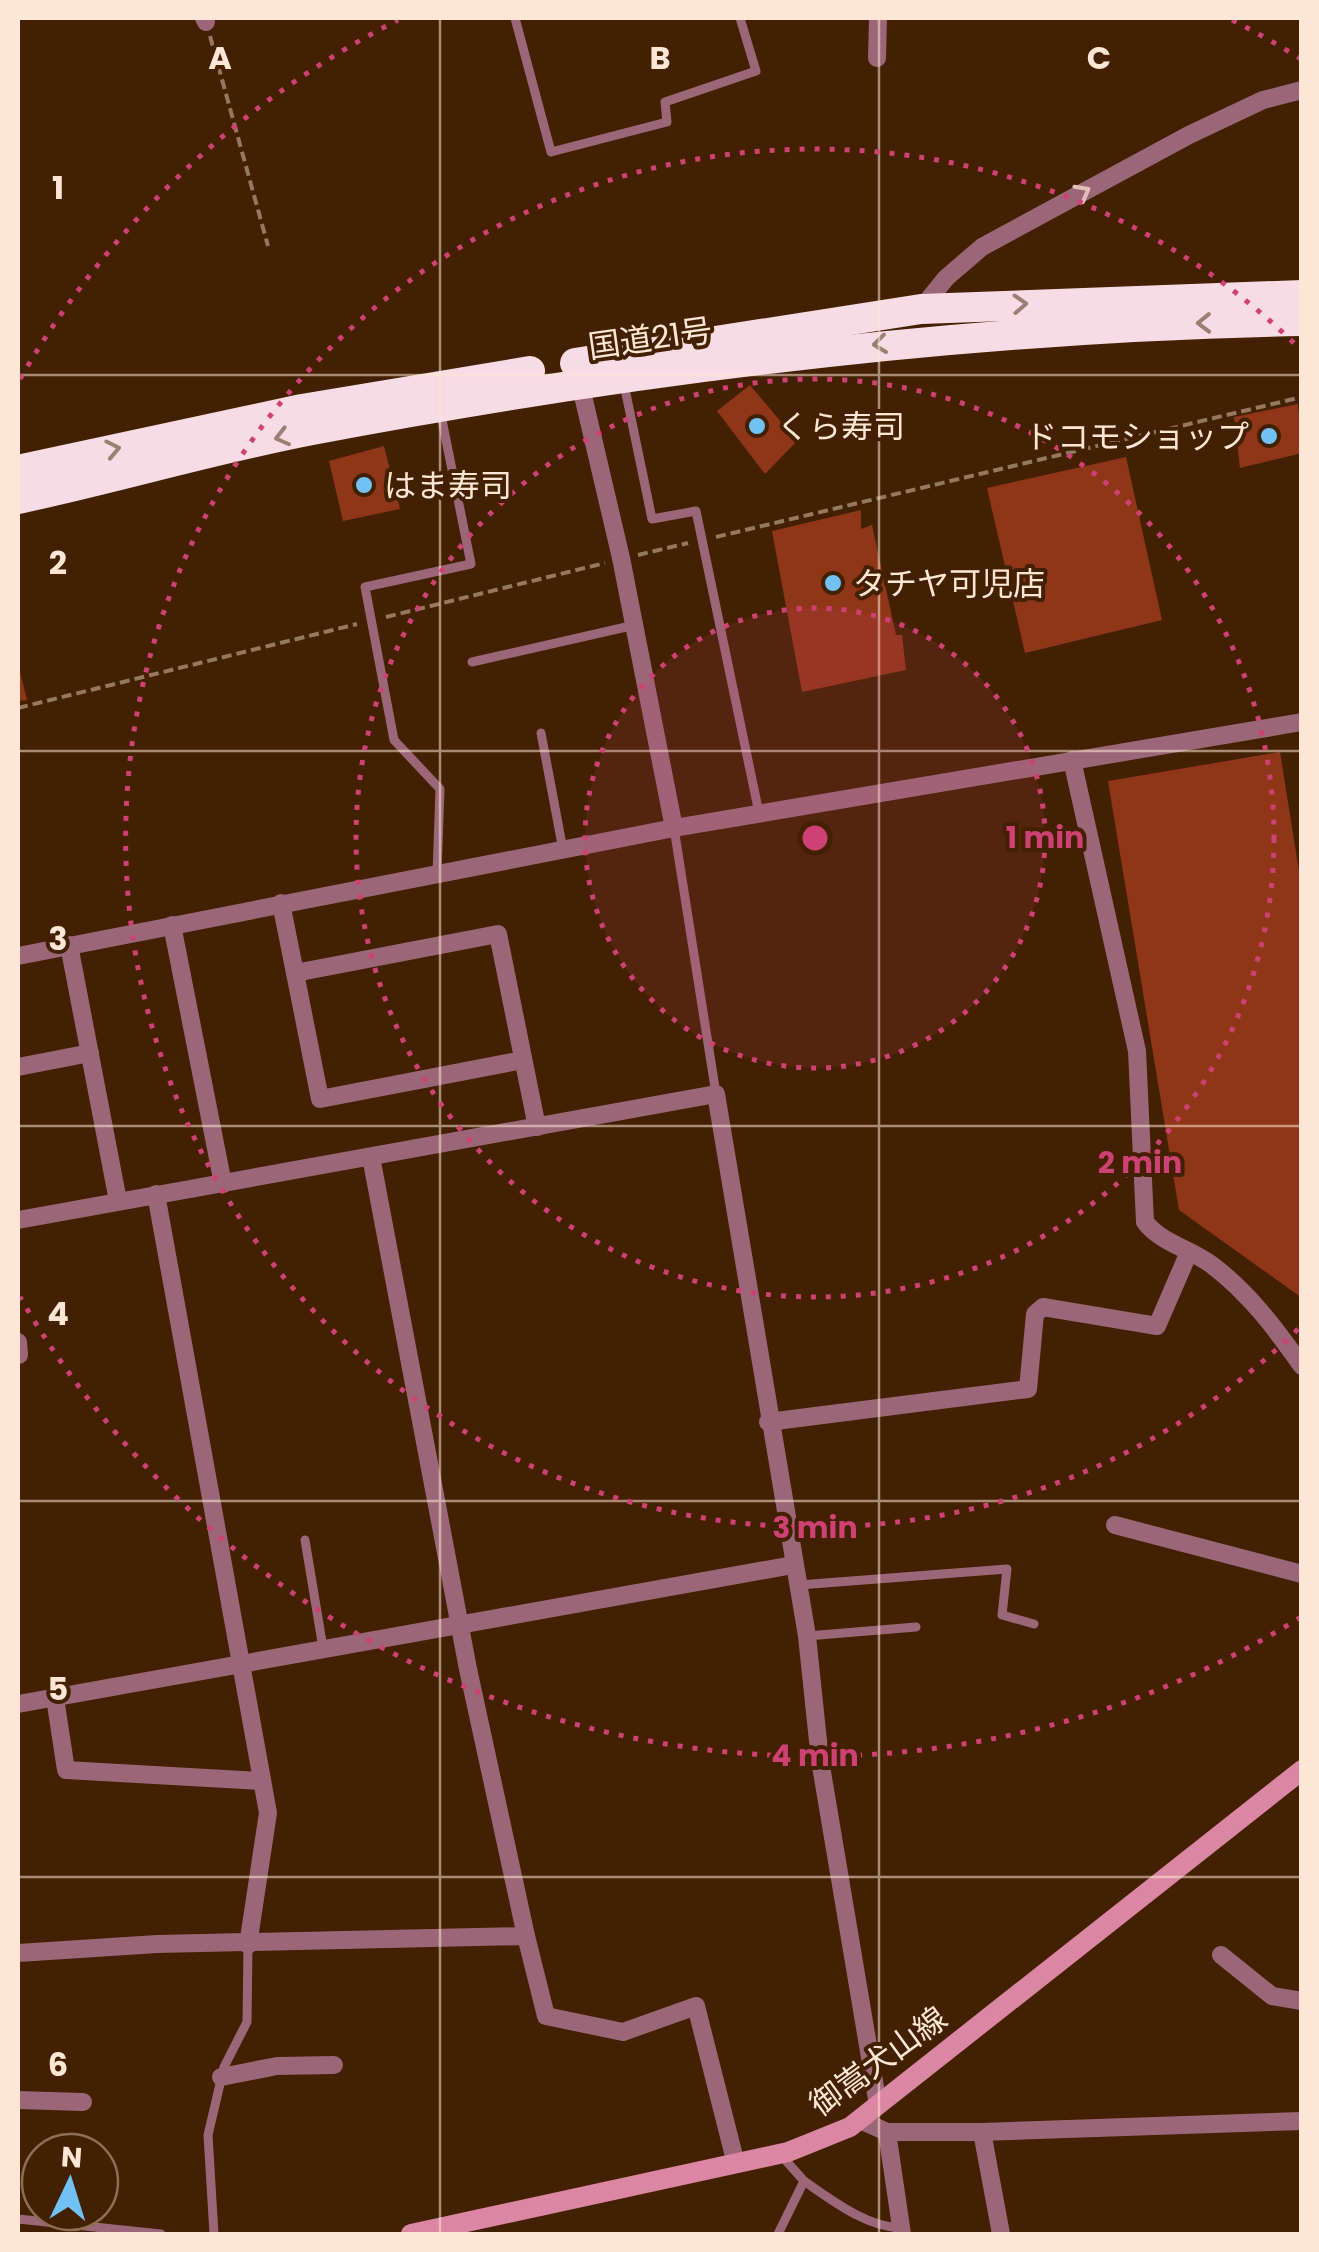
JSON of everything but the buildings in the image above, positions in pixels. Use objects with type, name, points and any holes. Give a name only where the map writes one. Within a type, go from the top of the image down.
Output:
[{"type":"highway","name":"国道21号","points":[[18,470],[302,409],[921,309],[1302,295]]},
{"type":"highway","name":"国道21号","points":[[18,500],[307,431],[622,377],[894,342],[1118,324],[1302,322]]},
{"type":"main road","name":"御嵩犬山線","points":[[411,2234],[780,2154],[822,2140],[860,2120],[1302,1770]]},
{"type":"street","points":[[877,58],[878,18]]},
{"type":"street","points":[[921,309],[946,278],[982,247],[1189,135],[1264,100],[1302,90]]},
{"type":"street","points":[[580,383],[621,558],[674,828]]},
{"type":"street","points":[[18,956],[674,828],[1302,722]]},
{"type":"street","points":[[1072,760],[1137,1051],[1145,1222],[1152,1232],[1208,1262],[1248,1296],[1302,1366]]},
{"type":"street","points":[[281,903],[320,1099],[522,1060]]},
{"type":"street","points":[[172,925],[222,1184]]},
{"type":"street","points":[[295,973],[498,934],[537,1128]]},
{"type":"street","points":[[69,945],[118,1201]]},
{"type":"street","points":[[18,1067],[90,1053]]},
{"type":"street","points":[[18,1220],[716,1094],[768,1422],[807,1636],[820,1760],[878,2105]]},
{"type":"street","points":[[370,1157],[460,1623],[546,2016],[622,2032],[696,2006],[736,2164]]},
{"type":"street","points":[[156,1194],[268,1813],[248,1945]]},
{"type":"street","points":[[768,1422],[1028,1389],[1035,1314],[1044,1308],[1157,1326],[1189,1252]]},
{"type":"street","points":[[1116,1525],[1302,1574]]},
{"type":"street","points":[[18,1704],[793,1565]]},
{"type":"street","points":[[54,1698],[66,1770],[262,1781]]},
{"type":"street","points":[[18,1952],[158,1944],[526,1936]]},
{"type":"street","points":[[1222,1955],[1272,1996],[1302,2002]]},
{"type":"street","points":[[221,2077],[278,2066],[334,2065]]},
{"type":"street","points":[[18,2100],[83,2102]]},
{"type":"street","points":[[860,2120],[887,2132],[1302,2121]]},
{"type":"street","points":[[887,2132],[902,2231]]},
{"type":"street","points":[[982,2132],[1001,2234]]},
{"type":"lane","points":[[515,18],[551,152],[667,122],[664,102],[756,71],[740,18]]},
{"type":"lane","points":[[622,377],[652,520],[696,511],[759,813]]},
{"type":"lane","points":[[437,874],[440,789],[394,740],[366,587],[470,564],[439,408]]},
{"type":"lane","points":[[472,662],[635,625]]},
{"type":"lane","points":[[541,734],[563,850]]},
{"type":"lane","points":[[674,828],[716,1094]]},
{"type":"lane","points":[[305,1540],[323,1648]]},
{"type":"lane","points":[[796,1585],[1007,1568],[1002,1615],[1034,1624]]},
{"type":"lane","points":[[807,1636],[916,1627]]},
{"type":"lane","points":[[214,2234],[206,2157],[221,2077],[246,2022],[248,1945]]},
{"type":"lane","points":[[780,2154],[804,2181],[844,2208],[902,2231]]},
{"type":"lane","points":[[778,2234],[804,2181]]},
{"type":"lane","points":[[18,2219],[161,2234]]},
{"type":"path","points":[[205,20],[268,246]]},
{"type":"path","points":[[18,708],[621,558],[1302,397]]},
{"type":"place","name":"くら寿司","points":[[757,426]]},
{"type":"place","name":"ドコモショップ","points":[[1269,436]]},
{"type":"place","name":"はま寿司","points":[[364,485]]},
{"type":"place","name":"タチヤ可児店","points":[[833,583]]}]
